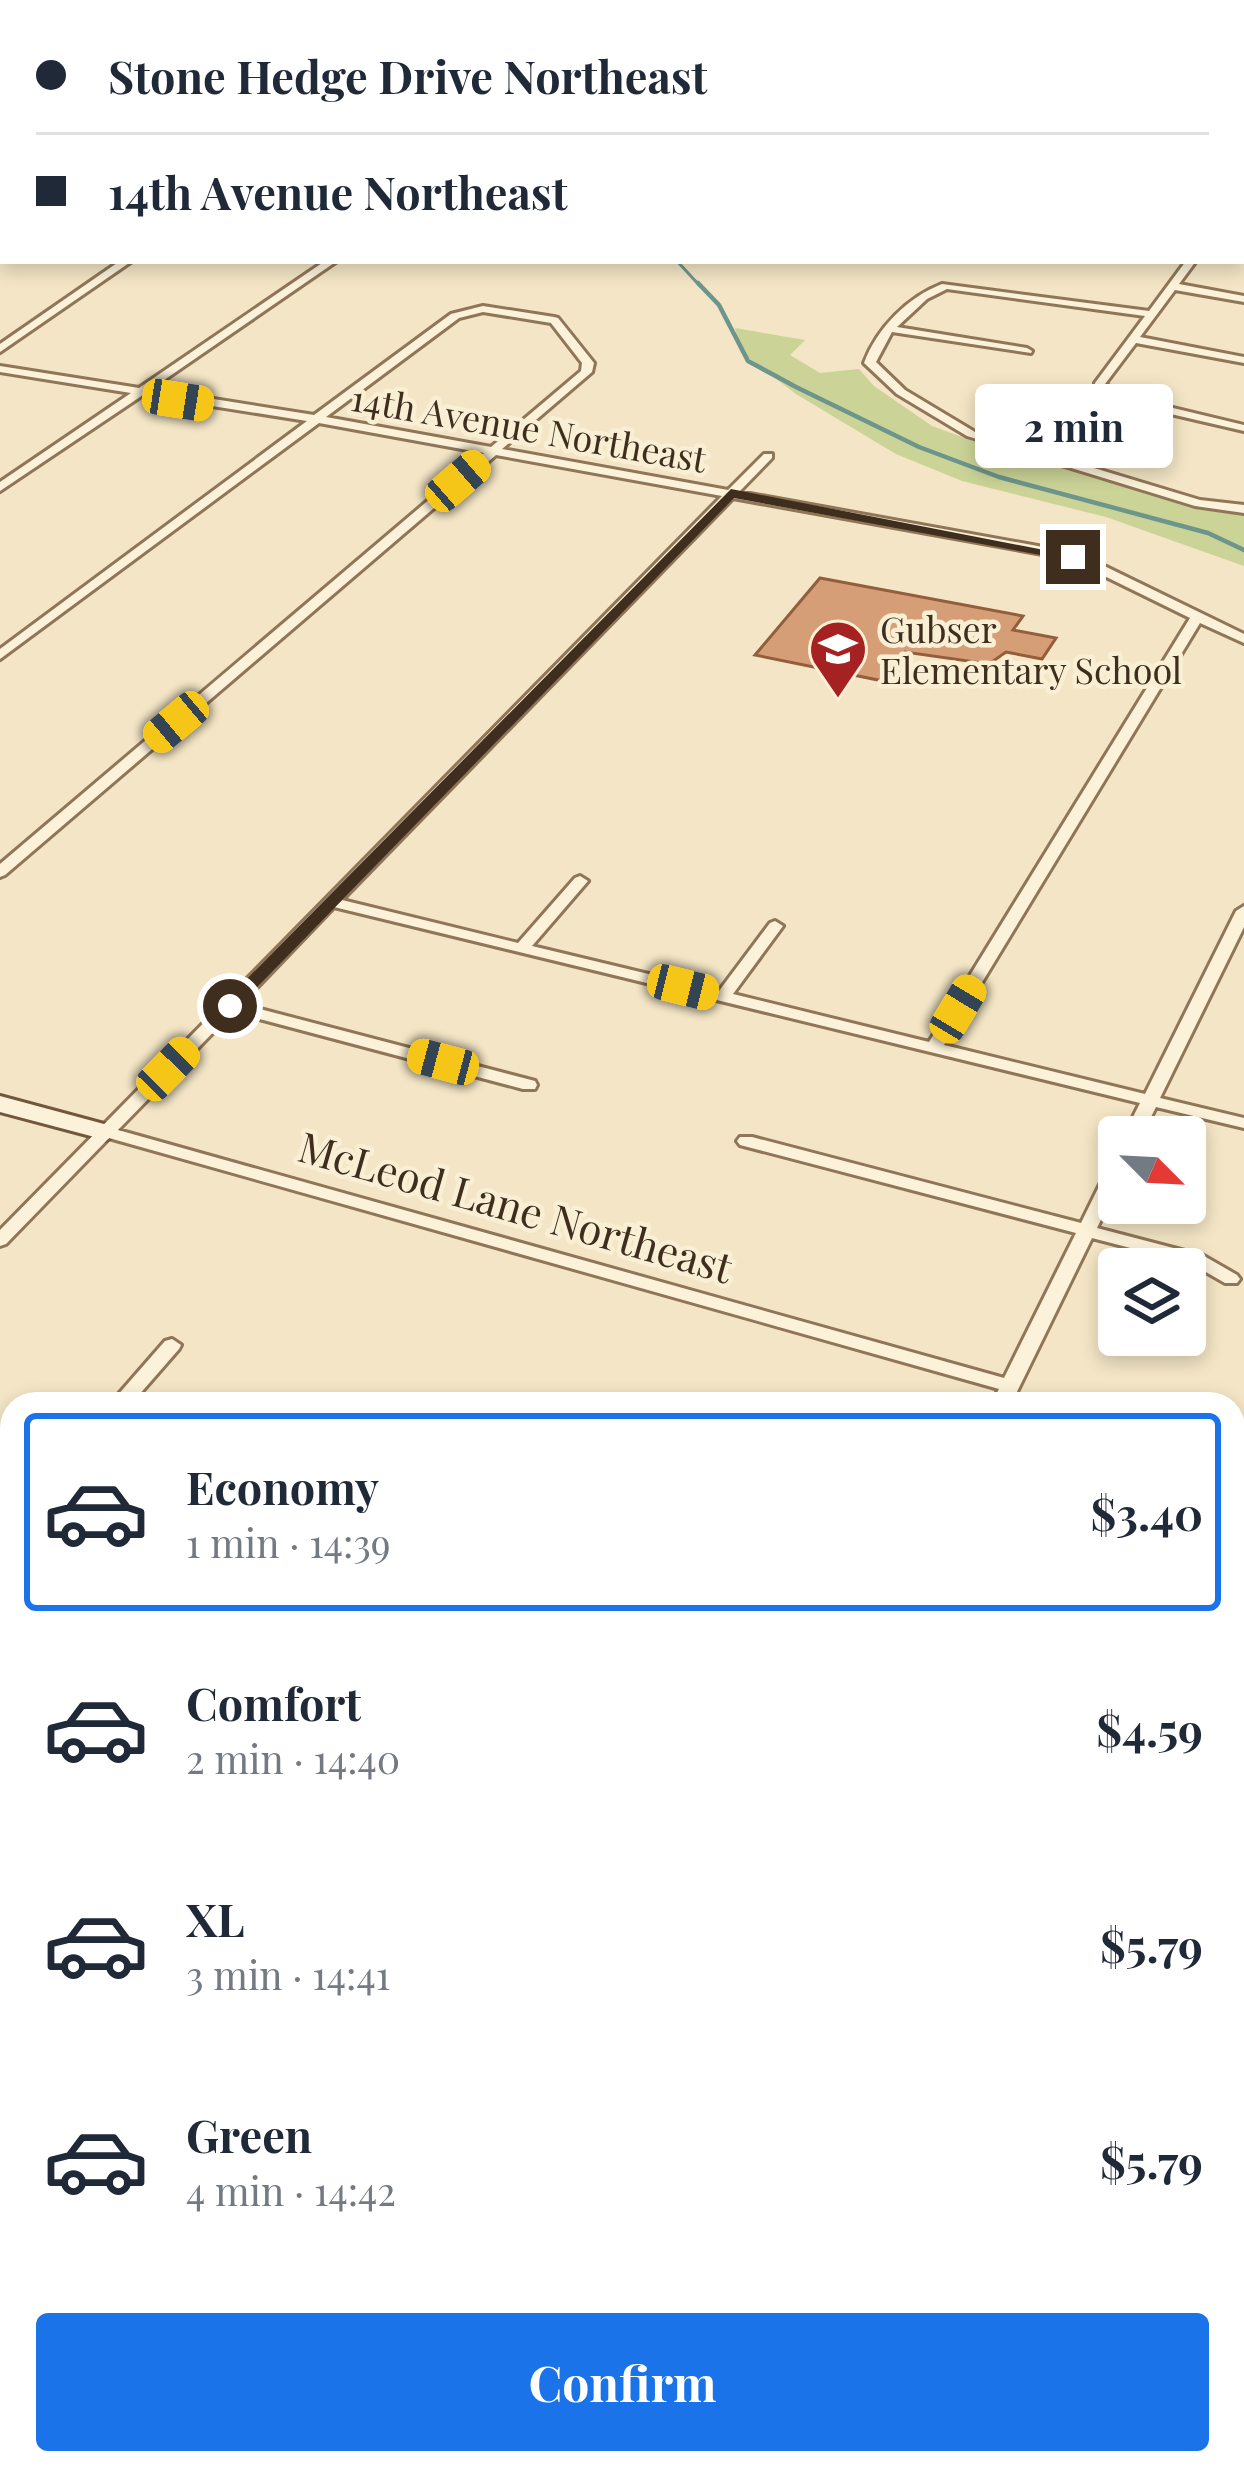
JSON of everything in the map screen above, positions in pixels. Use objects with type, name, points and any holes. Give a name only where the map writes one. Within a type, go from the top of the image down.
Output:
[{"type":"street","points":[[0,349],[124,264]]},
{"type":"street","points":[[0,487],[328,264]]},
{"type":"street","points":[[1189,264],[1100,379],[1102,390],[1124,400],[1244,428]]},
{"type":"street","points":[[1150,314],[946,286],[925,294],[874,348],[870,363],[901,392],[959,430],[1199,503],[1244,509]]},
{"type":"street","points":[[1171,286],[1244,299]]},
{"type":"street","points":[[0,656],[463,312],[492,310],[554,320],[589,368],[0,872]]},
{"type":"street","points":[[892,329],[1027,350]]},
{"type":"street","points":[[1131,339],[1244,360]]},
{"type":"street","name":"14th Avenue Northeast","points":[[0,369],[316,419],[1065,555],[1244,639]]},
{"type":"street","points":[[0,1240],[768,456]]},
{"type":"street","points":[[934,1048],[1198,616]]},
{"type":"street","points":[[522,948],[580,880]]},
{"type":"street","points":[[332,902],[1244,1124]]},
{"type":"street","points":[[1142,1116],[1244,911]]},
{"type":"street","points":[[723,997],[775,926]]},
{"type":"street","points":[[230,1006],[529,1085]]},
{"type":"street","name":"McLeod Lane Northeast","points":[[0,1104],[995,1392]]},
{"type":"street","points":[[746,1141],[1198,1260],[1231,1279]]},
{"type":"street","points":[[1006,1392],[1098,1206]]},
{"type":"street","points":[[131,1392],[172,1345]]},
{"type":"green space","points":[[735,328],[805,340],[790,355],[820,373],[859,369],[874,386],[932,426],[1200,508],[1244,516],[1244,566],[1106,517],[962,481],[896,454],[796,394],[741,352]]},
{"type":"building","name":"Gubser Elementary School","points":[[820,578],[1023,616],[1013,630],[1056,638],[1042,659],[1006,652],[989,664],[905,652],[883,681],[755,655]]},
{"type":"waterway","points":[[680,264],[700,286]]},
{"type":"waterway","points":[[698,283],[719,305],[748,361],[796,387],[919,447],[999,477],[1208,533],[1244,550]]},
{"type":"place","name":"Gubser Elementary School","points":[[838,700]]},
{"type":"route","points":[[230,1006],[731,493],[1073,557]]}]
